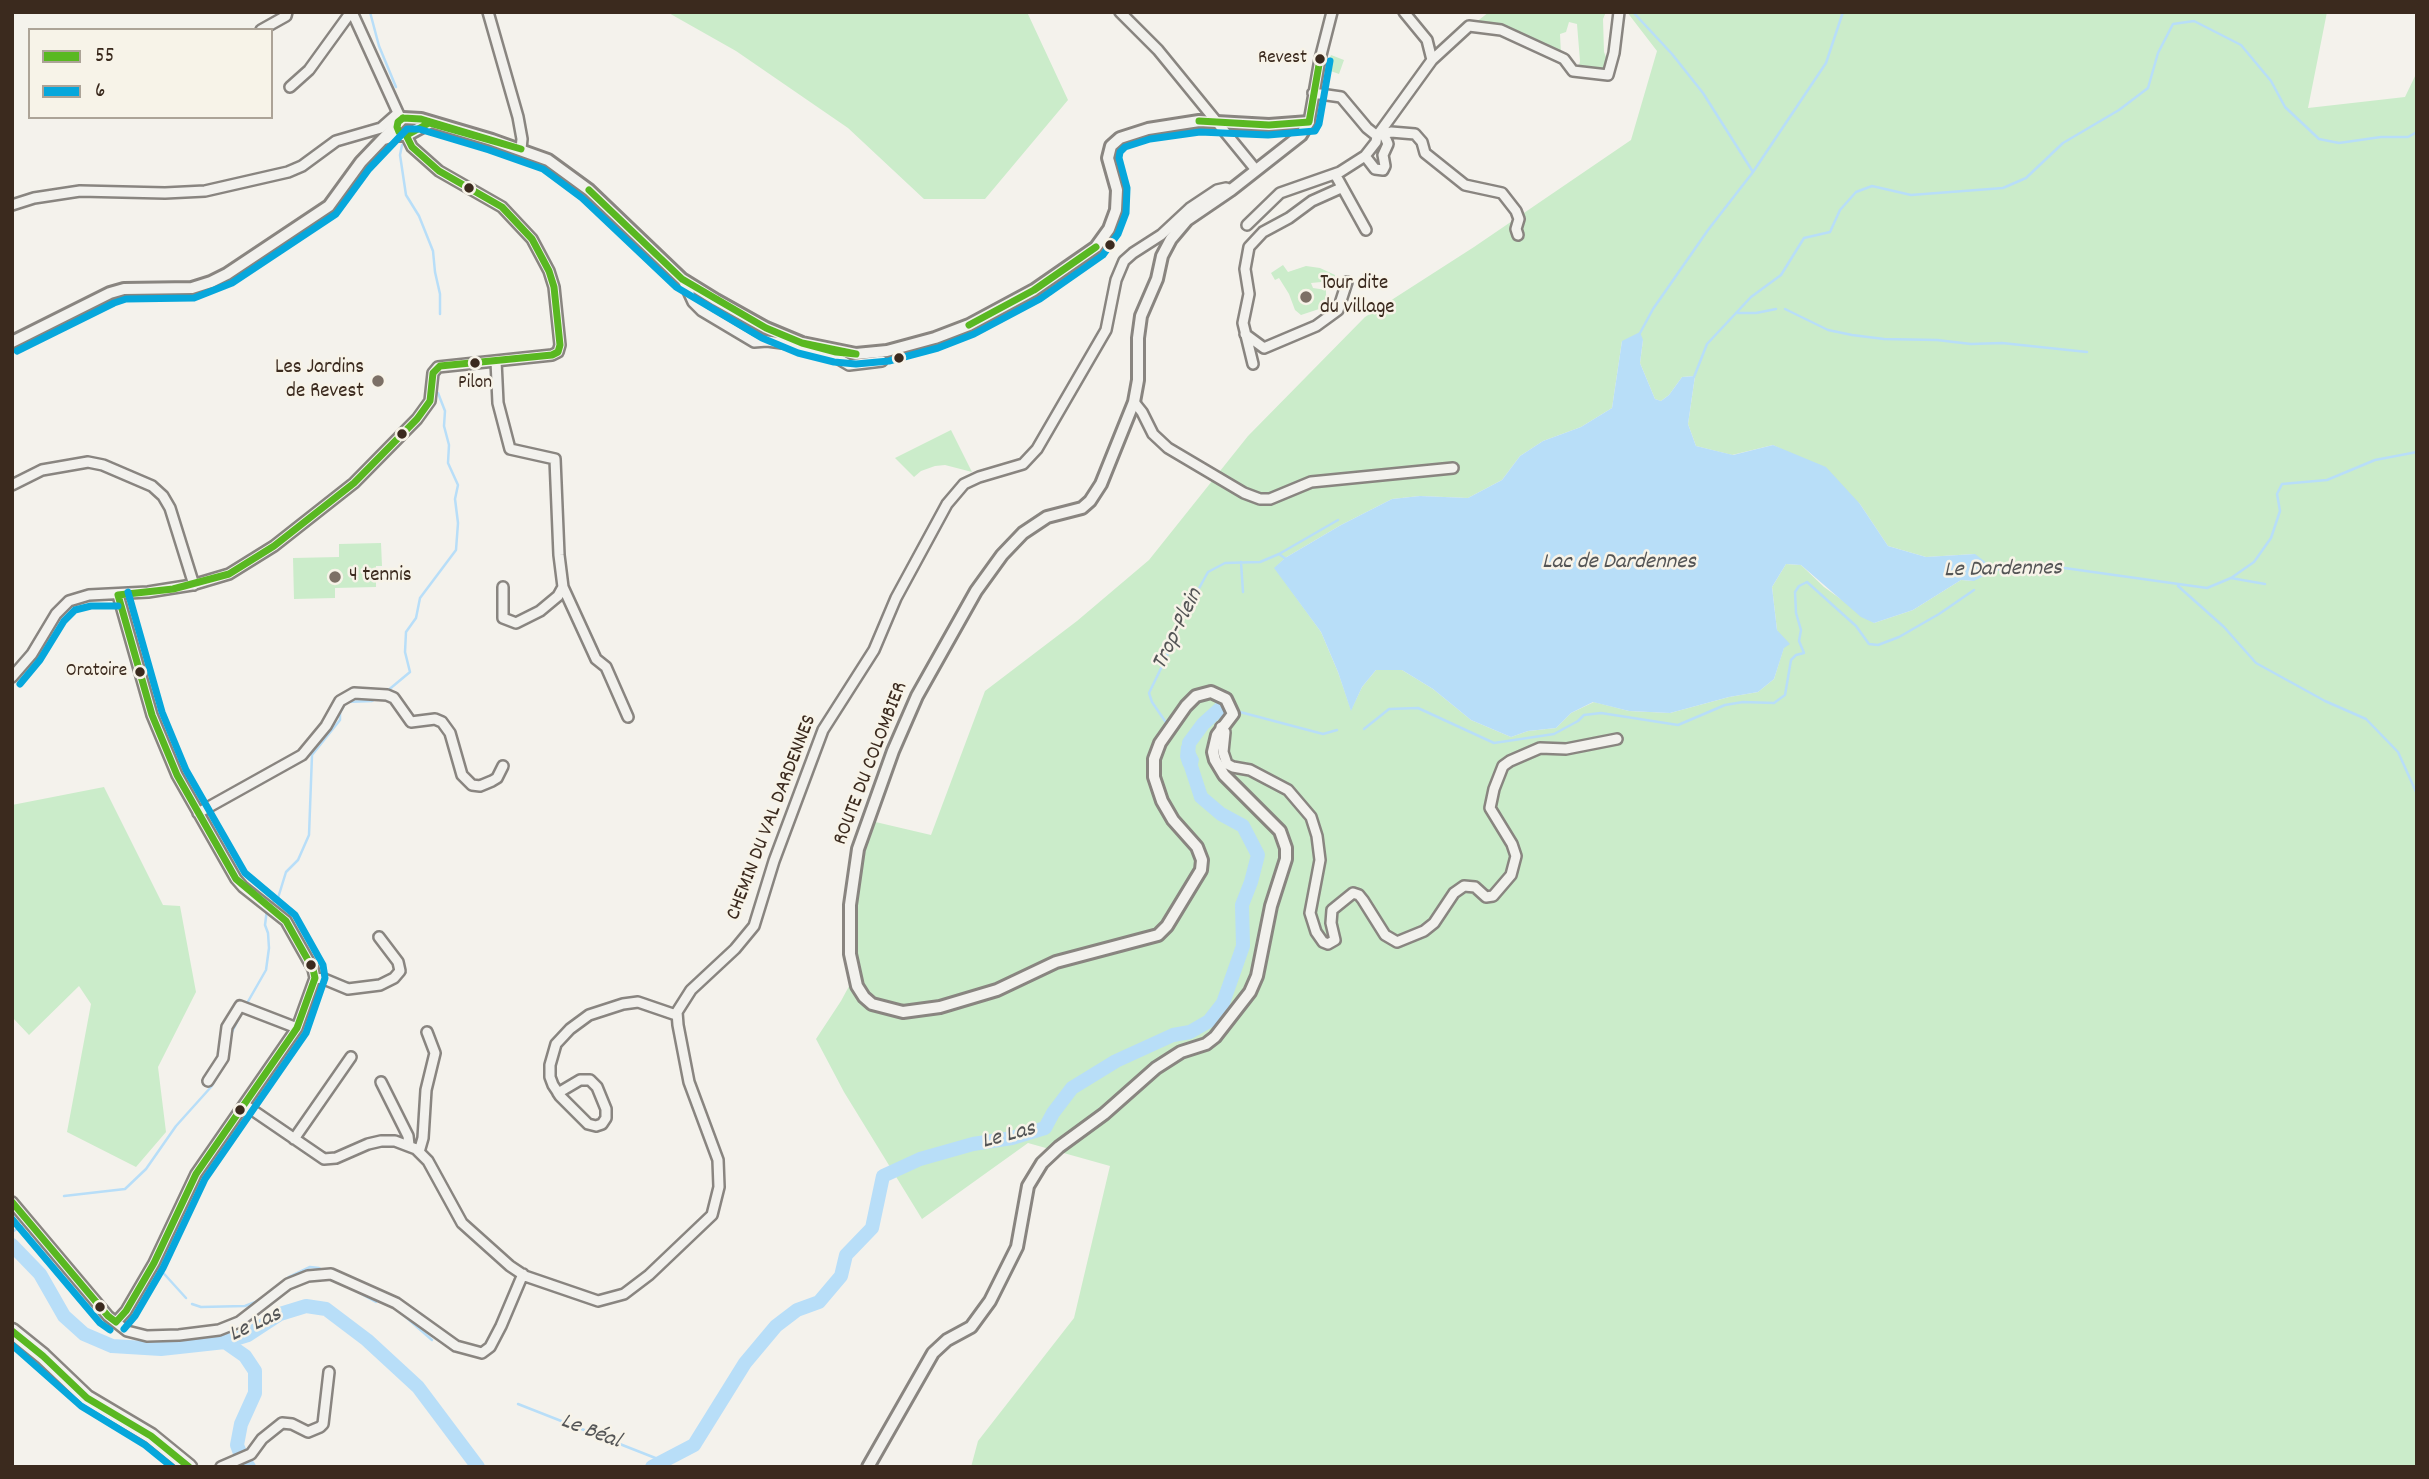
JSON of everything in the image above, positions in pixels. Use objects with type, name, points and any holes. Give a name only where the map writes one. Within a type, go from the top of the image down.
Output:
[{"type":"main road","points":[[12,1331],[87,1398],[151,1436],[189,1467]]},
{"type":"street","points":[[265,28],[286,16],[287,12]]},
{"type":"street","points":[[12,677],[32,654],[61,607],[69,601],[89,595],[118,595],[194,585],[242,568],[274,546],[354,483],[427,406],[432,394],[433,373],[438,367],[552,355],[560,349],[554,287],[532,239],[511,215],[492,200],[439,171],[412,147],[351,12],[309,70],[290,87]]},
{"type":"street","points":[[488,12],[518,117],[521,149]]},
{"type":"street","points":[[1120,12],[1158,50],[1256,170]]},
{"type":"street","points":[[682,278],[693,302],[702,311],[754,342],[790,344],[836,355],[872,353],[935,338],[969,325],[1034,290],[1096,247],[1109,229],[1117,200],[1108,158],[1115,141],[1148,129],[1199,121],[1269,125],[1309,122],[1332,12]]},
{"type":"street","points":[[1404,12],[1427,40],[1432,60]]},
{"type":"street","points":[[1247,225],[1280,193],[1335,174],[1365,156],[1432,60],[1469,26],[1501,30],[1564,59],[1573,71],[1608,75],[1614,53],[1619,12]]},
{"type":"street","points":[[1313,93],[1341,96],[1367,128],[1385,137],[1388,144],[1383,155],[1385,166],[1382,170],[1376,169],[1365,156]]},
{"type":"street","points":[[12,205],[34,198],[80,191],[205,191],[288,172],[302,166],[336,141],[421,119],[521,149],[548,160],[589,190],[682,278],[766,328],[836,355],[849,365],[882,361]]},
{"type":"street","name":"ROUTE DU COLOMBIER","points":[[1222,727],[1232,717],[1232,708],[1221,695],[1204,693],[1191,701],[1160,743],[1154,759],[1154,777],[1162,801],[1173,820],[1197,846],[1202,860],[1201,870],[1161,932],[1145,939],[1056,961],[997,990],[940,1007],[903,1012],[878,1007],[864,997],[853,975],[850,954],[849,913],[853,871],[869,814],[923,685],[971,600],[1002,555],[1034,524],[1047,517],[1082,508],[1095,495],[1133,402],[1138,380],[1141,316],[1157,279],[1165,250],[1184,223],[1301,135],[1309,122]]},
{"type":"street","points":[[12,342],[110,293],[124,289],[191,288],[227,274],[329,206],[361,162],[384,139],[404,125]]},
{"type":"street","points":[[1379,135],[1391,132],[1415,134],[1422,142],[1424,153],[1465,185],[1502,194],[1516,211],[1519,219],[1516,229],[1518,234]]},
{"type":"street","points":[[1335,174],[1366,230]]},
{"type":"street","points":[[1253,364],[1243,323],[1249,291],[1245,266],[1249,247],[1263,232],[1312,201],[1341,188]]},
{"type":"street","name":"CHEMIN DU VAL DARDENNES","points":[[676,1015],[691,990],[735,949],[754,926],[774,861],[822,730],[874,650],[896,598],[947,503],[971,480],[1023,464],[1034,454],[1106,330],[1116,280],[1127,257],[1161,235],[1190,208],[1217,190],[1231,190]]},
{"type":"street","points":[[1245,334],[1264,348],[1306,331],[1338,310],[1347,282]]},
{"type":"street","points":[[496,361],[498,402],[510,449],[555,459],[563,587],[596,659],[606,667],[628,717]]},
{"type":"street","points":[[1133,402],[1142,412],[1156,439],[1168,449],[1228,485],[1260,499],[1270,499],[1311,482],[1453,468]]},
{"type":"street","points":[[12,485],[42,470],[88,462],[103,465],[152,486],[163,496],[170,508],[194,585]]},
{"type":"street","points":[[503,587],[503,618],[516,623],[540,611],[558,596],[563,587]]},
{"type":"street","points":[[116,1322],[126,1311],[155,1263],[196,1174],[297,1028],[315,978],[313,969],[286,921],[239,883],[171,762],[152,715],[118,595]]},
{"type":"street","points":[[198,813],[302,755],[326,726],[336,706],[344,697],[354,693],[383,694],[398,702],[411,722],[435,719],[447,727],[462,775],[472,785],[480,786],[497,778],[503,766]]},
{"type":"street","points":[[1222,727],[1225,732],[1223,752],[1227,764],[1250,770],[1288,789],[1311,817],[1320,860],[1310,913],[1316,932],[1323,942],[1328,944],[1335,940],[1331,923],[1332,910],[1353,893],[1363,900],[1385,936],[1397,942],[1424,931],[1434,923],[1454,893],[1464,886],[1475,887],[1486,897],[1493,896],[1511,875],[1516,856],[1512,844],[1490,808],[1503,766],[1540,748],[1566,749],[1617,739]]},
{"type":"street","points":[[868,1467],[933,1353],[947,1340],[971,1327],[990,1301],[1017,1247],[1028,1186],[1042,1163],[1156,1068],[1181,1052],[1206,1044],[1215,1037],[1253,987],[1264,951],[1274,894],[1286,859],[1286,848],[1280,831],[1224,775],[1217,764],[1214,747],[1222,727]]},
{"type":"street","points":[[315,978],[348,989],[380,985],[394,978],[400,971],[398,962],[379,937]]},
{"type":"street","points":[[245,1104],[321,1157],[328,1159],[375,1142],[395,1141],[408,1145],[428,1161],[462,1223],[523,1275],[591,1300],[612,1299],[637,1286],[712,1215],[719,1187],[718,1160],[689,1082],[676,1015],[638,1002],[602,1010],[570,1028],[553,1048],[550,1077],[558,1093],[587,1124],[596,1126],[604,1122],[606,1109],[597,1087],[590,1080],[580,1080],[558,1093]]},
{"type":"street","points":[[208,1081],[223,1058],[227,1027],[240,1006],[297,1028]]},
{"type":"street","points":[[419,1152],[423,1138],[426,1090],[435,1053],[427,1032]]},
{"type":"street","points":[[294,1139],[351,1057]]},
{"type":"street","points":[[381,1082],[408,1136],[408,1145]]},
{"type":"street","points":[[12,1202],[108,1316],[127,1331],[147,1336],[219,1330],[239,1322],[288,1284],[309,1276],[328,1274],[396,1303],[447,1340],[479,1353],[490,1347],[502,1326],[523,1275]]},
{"type":"street","points":[[221,1467],[255,1451],[262,1439],[282,1423],[292,1424],[308,1432],[320,1427],[323,1424],[329,1372]]},
{"type":"green space","points":[[667,12],[1027,12],[1068,100],[985,199],[924,199],[848,128],[736,51]]},
{"type":"green space","points":[[1489,12],[1606,12],[1603,19],[1604,52],[1608,62],[1605,71],[1578,71],[1580,61],[1577,24],[1569,22],[1566,32],[1560,34],[1561,54],[1475,23]]},
{"type":"green space","points":[[1627,12],[2327,12],[2308,108],[2405,97],[2417,72],[2417,1467],[971,1467],[978,1441],[1074,1318],[1110,1166],[1028,1143],[922,1219],[844,1092],[816,1039],[854,977],[849,914],[867,820],[931,835],[985,691],[1077,621],[1149,560],[1248,436],[1365,317],[1474,247],[1631,140],[1657,51]],"holes":[[[1643,340],[1640,363],[1655,399],[1661,401],[1682,377],[1695,376],[1688,424],[1696,446],[1732,455],[1773,445],[1791,454],[1860,504],[1888,546],[1926,557],[1975,554],[1974,581],[1961,580],[1913,610],[1874,623],[1824,587],[1801,565],[1786,564],[1772,587],[1777,630],[1784,647],[1774,679],[1758,692],[1670,713],[1629,711],[1594,702],[1571,713],[1556,728],[1528,731],[1511,737],[1471,720],[1433,689],[1402,670],[1376,670],[1362,687],[1351,710],[1321,632],[1275,568],[1285,558],[1392,499],[1420,496],[1468,498],[1502,480],[1520,456],[1543,441],[1581,427],[1612,408],[1622,341]]]},
{"type":"green space","points":[[1331,55],[1344,60],[1339,74],[1325,69]]},
{"type":"green space","points":[[1283,265],[1288,272],[1306,266],[1320,268],[1335,275],[1335,281],[1330,286],[1321,282],[1311,283],[1313,288],[1326,290],[1326,299],[1319,309],[1301,315],[1295,310],[1279,278],[1275,280],[1271,273]]},
{"type":"green space","points":[[951,430],[972,472],[945,465],[921,471],[914,477],[895,458]]},
{"type":"green space","name":"4 tennis","points":[[381,543],[382,566],[376,566],[376,587],[335,588],[335,598],[294,599],[293,558],[339,557],[339,544]]},
{"type":"green space","points":[[104,787],[163,905],[180,906],[196,992],[158,1067],[166,1132],[136,1167],[67,1132],[91,1004],[79,986],[29,1035],[12,1017],[12,805]]},
{"type":"water","name":"Lac de Dardennes","points":[[1640,332],[1643,340],[1640,363],[1655,399],[1661,401],[1669,395],[1682,377],[1695,376],[1688,424],[1696,446],[1733,455],[1773,445],[1826,467],[1860,504],[1888,546],[1926,557],[1975,554],[1996,570],[1974,581],[1961,580],[1913,610],[1874,623],[1861,617],[1801,565],[1786,564],[1772,587],[1777,630],[1790,644],[1784,648],[1774,679],[1758,692],[1670,713],[1629,711],[1593,702],[1571,713],[1556,728],[1528,731],[1511,737],[1471,720],[1433,689],[1402,670],[1376,670],[1362,687],[1351,711],[1321,632],[1274,568],[1285,558],[1341,525],[1392,499],[1420,496],[1468,498],[1502,480],[1520,456],[1543,441],[1581,427],[1612,408],[1622,341]]},
{"type":"water","points":[[1184,743],[1193,747],[1199,759],[1197,771],[1193,774],[1183,766],[1180,757]]},
{"type":"waterway","points":[[370,12],[379,46],[396,87]]},
{"type":"waterway","points":[[1633,12],[1703,93],[1753,172]]},
{"type":"waterway","points":[[1640,333],[1653,309],[1708,230],[1753,172],[1826,63],[1843,12]]},
{"type":"waterway","points":[[1694,377],[1707,344],[1751,297],[1781,275],[1804,238],[1830,232],[1840,210],[1856,192],[1872,186],[1911,195],[2003,188],[2026,178],[2063,143],[2119,110],[2148,88],[2158,53],[2173,24],[2194,21],[2241,45],[2271,81],[2285,107],[2319,139],[2339,143],[2381,137],[2408,137],[2417,132]]},
{"type":"waterway","points":[[402,145],[400,155],[406,195],[419,216],[433,251],[440,294],[440,314]]},
{"type":"waterway","points":[[1738,313],[1776,309]]},
{"type":"waterway","points":[[1785,309],[1828,330],[1852,335],[1971,344],[2002,343],[2087,352]]},
{"type":"waterway","points":[[386,692],[410,672],[405,652],[406,632],[416,618],[420,598],[456,550],[458,523],[455,499],[458,485],[448,463],[445,411],[438,393]]},
{"type":"waterway","points":[[2231,578],[2254,562],[2271,538],[2280,511],[2277,494],[2282,484],[2327,480],[2375,460],[2417,452]]},
{"type":"waterway","name":"Trop-Plein","points":[[1279,554],[1338,520]]},
{"type":"waterway","name":"Trop-Plein","points":[[1167,724],[1149,693],[1167,656],[1170,641],[1208,572],[1225,563],[1260,562],[1279,554],[1286,559]]},
{"type":"waterway","points":[[1241,562],[1243,592]]},
{"type":"waterway","name":"Le Dardennes","points":[[1993,570],[2043,565],[2207,588],[2231,578],[2265,584]]},
{"type":"waterway","points":[[1364,729],[1389,709],[1418,708],[1494,743],[1554,734],[1584,715],[1601,713],[1678,725],[1725,705],[1743,702],[1774,703],[1785,695],[1791,660],[1804,653],[1799,641],[1801,630],[1796,613],[1795,592],[1807,582],[1856,626],[1869,644],[1878,645],[1899,637],[1974,590]]},
{"type":"waterway","points":[[2178,586],[2224,627],[2256,663],[2325,701],[2366,719],[2398,752],[2417,794]]},
{"type":"waterway","points":[[271,904],[278,898],[286,872],[298,860],[309,835],[312,755],[340,720],[340,713],[346,702],[372,701],[378,698]]},
{"type":"waterway","name":"Le Las","points":[[652,1467],[694,1445],[745,1363],[776,1326],[797,1310],[819,1302],[841,1276],[846,1255],[872,1228],[883,1176],[920,1159],[1045,1128],[1072,1088],[1116,1061],[1173,1035],[1190,1032],[1209,1021],[1223,1003],[1243,946],[1242,905],[1258,855],[1243,826],[1221,814],[1201,797],[1188,757],[1189,743],[1203,724],[1223,706]]},
{"type":"waterway","points":[[1240,712],[1323,734],[1337,730]]},
{"type":"waterway","points":[[246,1005],[266,970],[269,948],[265,925],[267,909]]},
{"type":"waterway","points":[[230,1036],[243,1010]]},
{"type":"waterway","points":[[64,1196],[125,1189],[146,1169],[176,1126],[211,1087],[228,1059],[229,1046]]},
{"type":"waterway","points":[[12,1232],[27,1223]]},
{"type":"waterway","name":"Le Las","points":[[12,1245],[40,1274],[64,1316],[84,1334],[112,1346],[161,1349],[225,1342],[248,1335],[280,1314],[306,1306],[326,1309],[367,1340],[418,1387],[478,1467]]},
{"type":"waterway","name":"Le Béal","points":[[157,1266],[186,1298]]},
{"type":"waterway","name":"Le Béal","points":[[192,1304],[201,1307],[245,1306],[258,1301],[289,1277],[310,1267],[325,1272]]},
{"type":"waterway","name":"Le Béal","points":[[345,1285],[376,1302]]},
{"type":"waterway","name":"Le Béal","points":[[400,1312],[432,1340]]},
{"type":"waterway","points":[[225,1342],[245,1356],[255,1371],[255,1393],[241,1424],[237,1445],[243,1461],[249,1467]]},
{"type":"waterway","name":"Le Béal","points":[[518,1404],[663,1461]]},
{"type":"transit line","name":"55","points":[[1269,125],[1309,122],[1320,59]]},
{"type":"transit line","name":"6","points":[[17,351],[126,299],[194,298],[232,283],[336,214],[369,169],[407,129],[419,129],[543,169],[582,198],[676,287],[762,338],[798,353],[834,362],[856,364],[889,361],[938,348],[974,334],[1040,299],[1103,255],[1118,234],[1126,213],[1127,188],[1119,158],[1125,147],[1150,139],[1200,132],[1268,135],[1315,131],[1319,124],[1330,61]]},
{"type":"transit line","name":"55","points":[[403,118],[421,119],[521,149],[429,123],[407,135],[399,132],[397,127],[403,118]]},
{"type":"transit line","name":"55","points":[[1199,121],[1269,125]]},
{"type":"transit line","name":"55","points":[[1199,121],[1269,125]]},
{"type":"transit line","name":"55","points":[[118,595],[173,589],[229,574],[274,546],[354,483],[417,419],[430,401],[433,373],[440,366],[552,355],[558,352],[560,345],[554,287],[549,271],[532,239],[502,207],[439,171],[412,147],[406,135]]},
{"type":"transit line","name":"55","points":[[589,190],[682,279]]},
{"type":"transit line","name":"55","points":[[589,190],[682,279]]},
{"type":"transit line","name":"55","points":[[1034,290],[1096,247]]},
{"type":"transit line","name":"55","points":[[1034,290],[1096,247]]},
{"type":"transit line","name":"55","points":[[682,279],[766,328],[802,343]]},
{"type":"transit line","name":"55","points":[[969,325],[1034,290]]},
{"type":"transit line","name":"55","points":[[969,325],[1034,290]]},
{"type":"transit line","name":"55","points":[[802,343],[856,354]]},
{"type":"transit line","name":"55","points":[[802,343],[856,354]]},
{"type":"transit line","name":"6","points":[[124,1329],[135,1316],[163,1268],[205,1179],[306,1033],[325,978],[323,965],[295,915],[245,873],[186,770],[162,712],[128,592]]},
{"type":"transit line","name":"55","points":[[116,1322],[126,1311],[154,1263],[196,1174],[297,1028],[315,978],[313,969],[286,921],[236,879],[177,775],[152,715],[118,595]]},
{"type":"transit line","name":"6","points":[[20,684],[40,660],[64,621],[75,610],[91,606],[118,606]]},
{"type":"transit line","name":"55","points":[[12,1202],[108,1316],[116,1322]]},
{"type":"transit line","name":"6","points":[[12,1219],[100,1323],[110,1330]]},
{"type":"transit line","name":"55","points":[[12,1331],[87,1398],[151,1436],[189,1467]]},
{"type":"transit line","name":"6","points":[[12,1345],[81,1406],[145,1445],[172,1467]]},
{"type":"place","name":"Revest","points":[[1320,59]]},
{"type":"place","name":"Tour dite du village","points":[[1306,297]]},
{"type":"place","name":"Pilon","points":[[475,363]]},
{"type":"place","name":"Les Jardins de Revest","points":[[378,381]]},
{"type":"place","name":"4 tennis","points":[[335,577]]},
{"type":"place","name":"Oratoire","points":[[140,672]]}]
